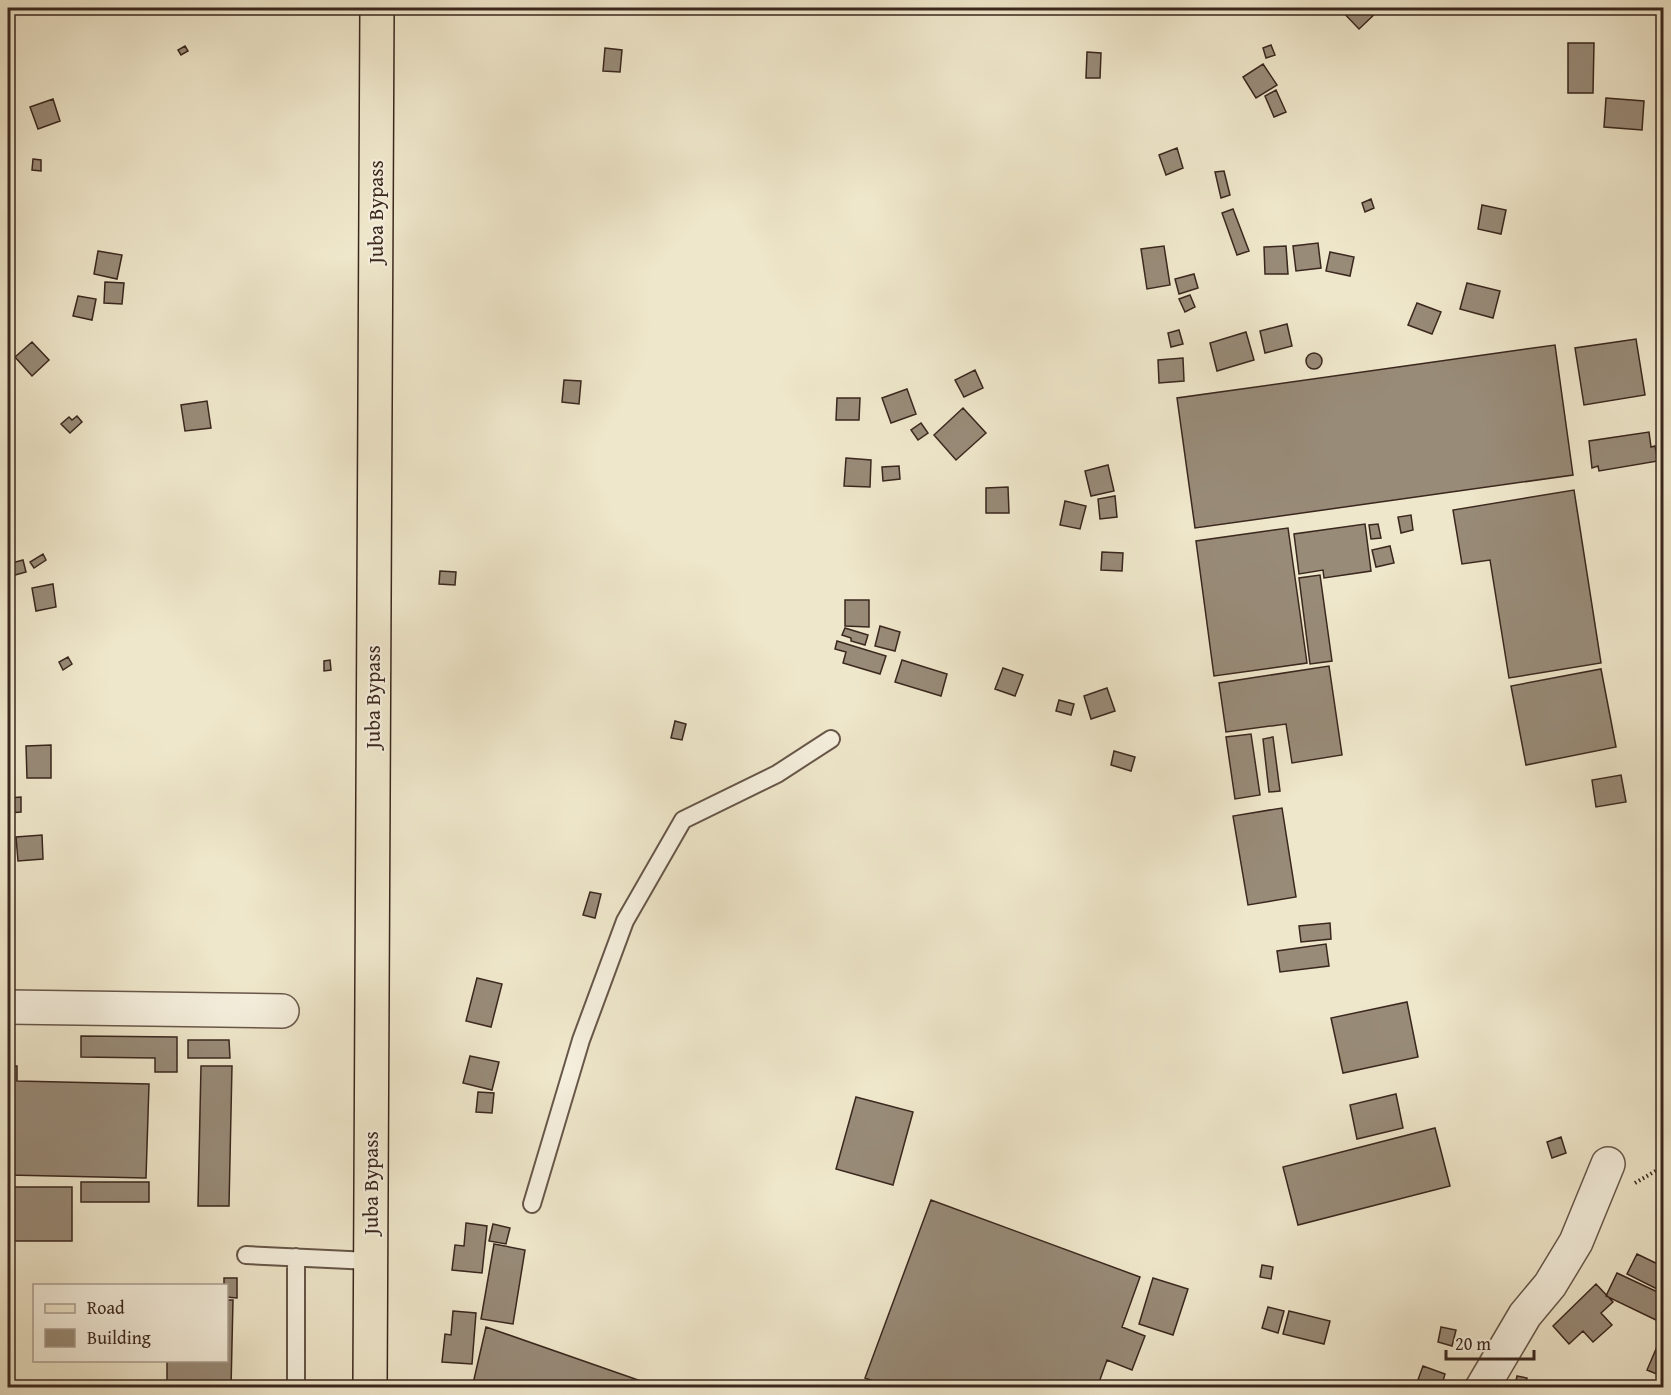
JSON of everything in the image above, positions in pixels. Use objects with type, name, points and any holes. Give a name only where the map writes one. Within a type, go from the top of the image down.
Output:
[{"type":"main road","name":"Juba Bypass","points":[[377,8],[370,1261],[377,1385]]},
{"type":"street","points":[[8,1007],[282,1011]]},
{"type":"street","points":[[1482,1388],[1525,1315],[1550,1285],[1576,1242],[1608,1164]]},
{"type":"lane","points":[[532,1204],[581,1040],[625,921],[683,820],[777,774],[831,739]]},
{"type":"lane","points":[[246,1256],[370,1261]]},
{"type":"lane","points":[[296,1257],[296,1388]]},
{"type":"path","points":[[1633,1183],[1664,1166]]},
{"type":"building","points":[[1339,8],[1377,8],[1379,10],[1359,29]]},
{"type":"building","points":[[1604,8],[1620,8],[1619,13],[1603,12]]},
{"type":"building","points":[[1568,43],[1594,43],[1593,93],[1568,93]]},
{"type":"building","points":[[1271,45],[1275,55],[1266,58],[1263,48]]},
{"type":"building","points":[[185,46],[188,51],[181,55],[178,50]]},
{"type":"building","points":[[605,48],[622,50],[620,72],[603,71]]},
{"type":"building","points":[[1087,52],[1101,53],[1100,78],[1086,78]]},
{"type":"building","points":[[1263,64],[1277,85],[1256,98],[1243,77]]},
{"type":"building","points":[[1276,90],[1286,112],[1274,117],[1265,96]]},
{"type":"building","points":[[1606,98],[1644,101],[1642,130],[1604,127]]},
{"type":"building","points":[[53,99],[60,121],[38,129],[30,107]]},
{"type":"building","points":[[1177,148],[1183,168],[1166,175],[1159,155]]},
{"type":"building","points":[[33,159],[41,160],[41,171],[32,170]]},
{"type":"building","points":[[1224,171],[1230,195],[1221,198],[1215,172]]},
{"type":"building","points":[[1371,199],[1374,208],[1365,212],[1362,203]]},
{"type":"building","points":[[1482,205],[1506,210],[1501,234],[1478,229]]},
{"type":"building","points":[[1233,209],[1249,251],[1237,255],[1222,213]]},
{"type":"building","points":[[1318,243],[1321,268],[1296,271],[1293,246]]},
{"type":"building","points":[[1164,246],[1170,285],[1147,289],[1141,249]]},
{"type":"building","points":[[1286,246],[1288,274],[1265,274],[1264,247]]},
{"type":"building","points":[[98,251],[122,255],[117,279],[94,274]]},
{"type":"building","points":[[1330,252],[1354,257],[1350,276],[1326,271]]},
{"type":"building","points":[[1194,274],[1198,288],[1179,294],[1175,279]]},
{"type":"building","points":[[105,282],[124,283],[122,304],[104,303]]},
{"type":"building","points":[[1467,283],[1500,291],[1493,318],[1460,309]]},
{"type":"building","points":[[1190,295],[1195,307],[1185,312],[1179,299]]},
{"type":"building","points":[[78,296],[96,299],[92,320],[73,316]]},
{"type":"building","points":[[1417,303],[1441,312],[1432,334],[1408,325]]},
{"type":"building","points":[[1664,319],[1664,337],[1657,335]]},
{"type":"building","points":[[1287,324],[1292,346],[1265,353],[1260,331]]},
{"type":"building","points":[[1179,330],[1183,344],[1171,347],[1168,333]]},
{"type":"building","points":[[1246,332],[1254,360],[1217,371],[1210,343]]},
{"type":"building","points":[[1636,339],[1645,395],[1584,405],[1575,348]]},
{"type":"building","points":[[32,342],[49,360],[32,376],[15,357]]},
{"type":"building","points":[[1555,345],[1573,475],[1195,528],[1177,398]]},
{"type":"building","points":[[1311,353],[1317,353],[1322,361],[1320,367],[1311,369],[1306,364],[1306,358]]},
{"type":"building","points":[[1183,358],[1184,381],[1159,383],[1158,360]]},
{"type":"building","points":[[975,370],[983,388],[964,397],[955,380]]},
{"type":"building","points":[[1664,376],[1664,393],[1659,392]]},
{"type":"building","points":[[564,380],[581,381],[579,404],[562,402]]},
{"type":"building","points":[[907,389],[916,414],[891,423],[882,398]]},
{"type":"building","points":[[837,398],[860,398],[859,420],[836,420]]},
{"type":"building","points":[[207,401],[211,428],[185,431],[181,405]]},
{"type":"building","points":[[963,408],[986,433],[956,460],[934,435]]},
{"type":"building","points":[[77,416],[82,422],[70,433],[61,424],[69,417],[72,420]]},
{"type":"building","points":[[921,423],[928,433],[918,440],[911,430]]},
{"type":"building","points":[[1649,432],[1651,447],[1655,446],[1658,461],[1599,471],[1598,466],[1592,468],[1589,441]]},
{"type":"building","points":[[846,458],[871,460],[870,487],[844,486]]},
{"type":"building","points":[[1108,465],[1114,491],[1091,496],[1085,471]]},
{"type":"building","points":[[899,466],[900,479],[883,481],[882,467]]},
{"type":"building","points":[[1008,487],[1009,513],[986,513],[986,488]]},
{"type":"building","points":[[1574,490],[1601,663],[1509,678],[1490,560],[1462,564],[1453,510]]},
{"type":"building","points":[[1115,496],[1117,517],[1100,519],[1098,499]]},
{"type":"building","points":[[1065,501],[1086,506],[1080,529],[1060,525]]},
{"type":"building","points":[[1411,515],[1413,530],[1401,533],[1398,517]]},
{"type":"building","points":[[1365,524],[1371,571],[1324,578],[1323,570],[1299,574],[1294,534]]},
{"type":"building","points":[[1378,524],[1381,538],[1371,539],[1369,525]]},
{"type":"building","points":[[1288,528],[1307,663],[1214,676],[1196,541]]},
{"type":"building","points":[[1390,546],[1394,563],[1376,567],[1372,550]]},
{"type":"building","points":[[1102,552],[1123,553],[1122,571],[1101,570]]},
{"type":"building","points":[[43,554],[46,560],[34,568],[30,562]]},
{"type":"building","points":[[23,560],[26,572],[8,577],[8,564]]},
{"type":"building","points":[[440,571],[456,572],[455,585],[439,584]]},
{"type":"building","points":[[1320,575],[1332,661],[1310,664],[1299,578]]},
{"type":"building","points":[[53,584],[56,607],[36,611],[32,588]]},
{"type":"building","points":[[845,600],[869,600],[869,627],[845,626]]},
{"type":"building","points":[[880,626],[900,632],[895,651],[875,646]]},
{"type":"building","points":[[845,628],[868,635],[865,645],[851,641],[851,638],[842,635]]},
{"type":"building","points":[[837,641],[886,656],[880,674],[843,663],[846,652],[835,649]]},
{"type":"building","points":[[68,657],[72,664],[63,670],[59,662]]},
{"type":"building","points":[[330,660],[331,670],[324,671],[324,661]]},
{"type":"building","points":[[902,660],[947,674],[941,696],[895,682]]},
{"type":"building","points":[[1329,666],[1342,755],[1292,763],[1286,724],[1226,732],[1219,683]]},
{"type":"building","points":[[1003,668],[1023,675],[1015,696],[995,689]]},
{"type":"building","points":[[1601,669],[1616,747],[1526,765],[1511,686]]},
{"type":"building","points":[[1107,688],[1115,711],[1091,719],[1084,696]]},
{"type":"building","points":[[1059,700],[1074,704],[1071,715],[1056,711]]},
{"type":"building","points":[[675,721],[686,724],[682,740],[671,738]]},
{"type":"building","points":[[1251,734],[1260,795],[1235,799],[1226,737]]},
{"type":"building","points":[[1273,737],[1280,791],[1269,792],[1263,739]]},
{"type":"building","points":[[51,745],[51,778],[27,778],[26,746]]},
{"type":"building","points":[[1114,751],[1135,757],[1131,771],[1111,765]]},
{"type":"building","points":[[1621,775],[1626,802],[1596,807],[1592,780]]},
{"type":"building","points":[[21,797],[21,812],[8,813],[8,798]]},
{"type":"building","points":[[1282,808],[1296,897],[1248,905],[1233,816]]},
{"type":"building","points":[[42,835],[43,859],[18,861],[16,837]]},
{"type":"building","points":[[590,892],[601,894],[595,918],[583,915]]},
{"type":"building","points":[[1330,923],[1331,939],[1301,942],[1299,926]]},
{"type":"building","points":[[1326,944],[1329,966],[1280,972],[1277,951]]},
{"type":"building","points":[[477,978],[502,984],[491,1027],[466,1021]]},
{"type":"building","points":[[1407,1002],[1418,1057],[1343,1073],[1331,1018]]},
{"type":"building","points":[[81,1036],[177,1037],[177,1072],[155,1072],[155,1058],[81,1057]]},
{"type":"building","points":[[188,1040],[229,1040],[230,1058],[188,1058]]},
{"type":"building","points":[[470,1056],[499,1062],[492,1090],[463,1083]]},
{"type":"building","points":[[8,1066],[17,1066],[17,1081],[149,1084],[146,1178],[8,1175]]},
{"type":"building","points":[[201,1066],[232,1066],[229,1206],[198,1206]]},
{"type":"building","points":[[478,1092],[494,1093],[492,1113],[476,1112]]},
{"type":"building","points":[[1396,1094],[1403,1128],[1357,1139],[1350,1105]]},
{"type":"building","points":[[856,1097],[913,1112],[893,1185],[836,1169]]},
{"type":"building","points":[[1435,1128],[1450,1186],[1298,1225],[1283,1167]]},
{"type":"building","points":[[1561,1137],[1566,1153],[1552,1158],[1547,1142]]},
{"type":"building","points":[[81,1182],[149,1182],[149,1202],[81,1202]]},
{"type":"building","points":[[8,1187],[72,1187],[72,1241],[8,1241]]},
{"type":"building","points":[[931,1200],[1140,1277],[1122,1327],[1145,1336],[1132,1370],[1107,1360],[1097,1388],[892,1388],[865,1378]]},
{"type":"building","points":[[466,1223],[487,1226],[482,1273],[452,1270],[455,1245],[464,1246]]},
{"type":"building","points":[[493,1224],[510,1228],[506,1244],[489,1241]]},
{"type":"building","points":[[494,1244],[525,1250],[513,1324],[481,1319]]},
{"type":"building","points":[[1637,1254],[1664,1267],[1663,1292],[1627,1274]]},
{"type":"building","points":[[1262,1265],[1273,1267],[1271,1279],[1260,1277]]},
{"type":"building","points":[[1617,1273],[1664,1295],[1664,1310],[1658,1321],[1606,1296]]},
{"type":"building","points":[[224,1278],[237,1278],[237,1298],[228,1297],[228,1284],[224,1284]]},
{"type":"building","points":[[1153,1278],[1188,1289],[1173,1335],[1139,1324]]},
{"type":"building","points":[[1596,1284],[1613,1302],[1601,1313],[1612,1325],[1593,1342],[1583,1331],[1569,1344],[1553,1326]]},
{"type":"building","points":[[228,1300],[233,1300],[231,1388],[167,1388],[167,1362],[228,1362]]},
{"type":"building","points":[[1268,1307],[1284,1311],[1278,1333],[1262,1328]]},
{"type":"building","points":[[453,1311],[476,1313],[472,1364],[442,1362],[445,1334],[451,1335]]},
{"type":"building","points":[[1289,1311],[1330,1321],[1324,1344],[1283,1334]]},
{"type":"building","points":[[486,1327],[661,1388],[472,1388]]},
{"type":"building","points":[[1441,1327],[1456,1330],[1452,1346],[1438,1342]]},
{"type":"building","points":[[1662,1335],[1664,1336],[1664,1377],[1647,1370]]},
{"type":"building","points":[[1423,1366],[1445,1374],[1441,1388],[1415,1388]]},
{"type":"building","points":[[1517,1376],[1527,1378],[1525,1388],[1515,1386]]}]
